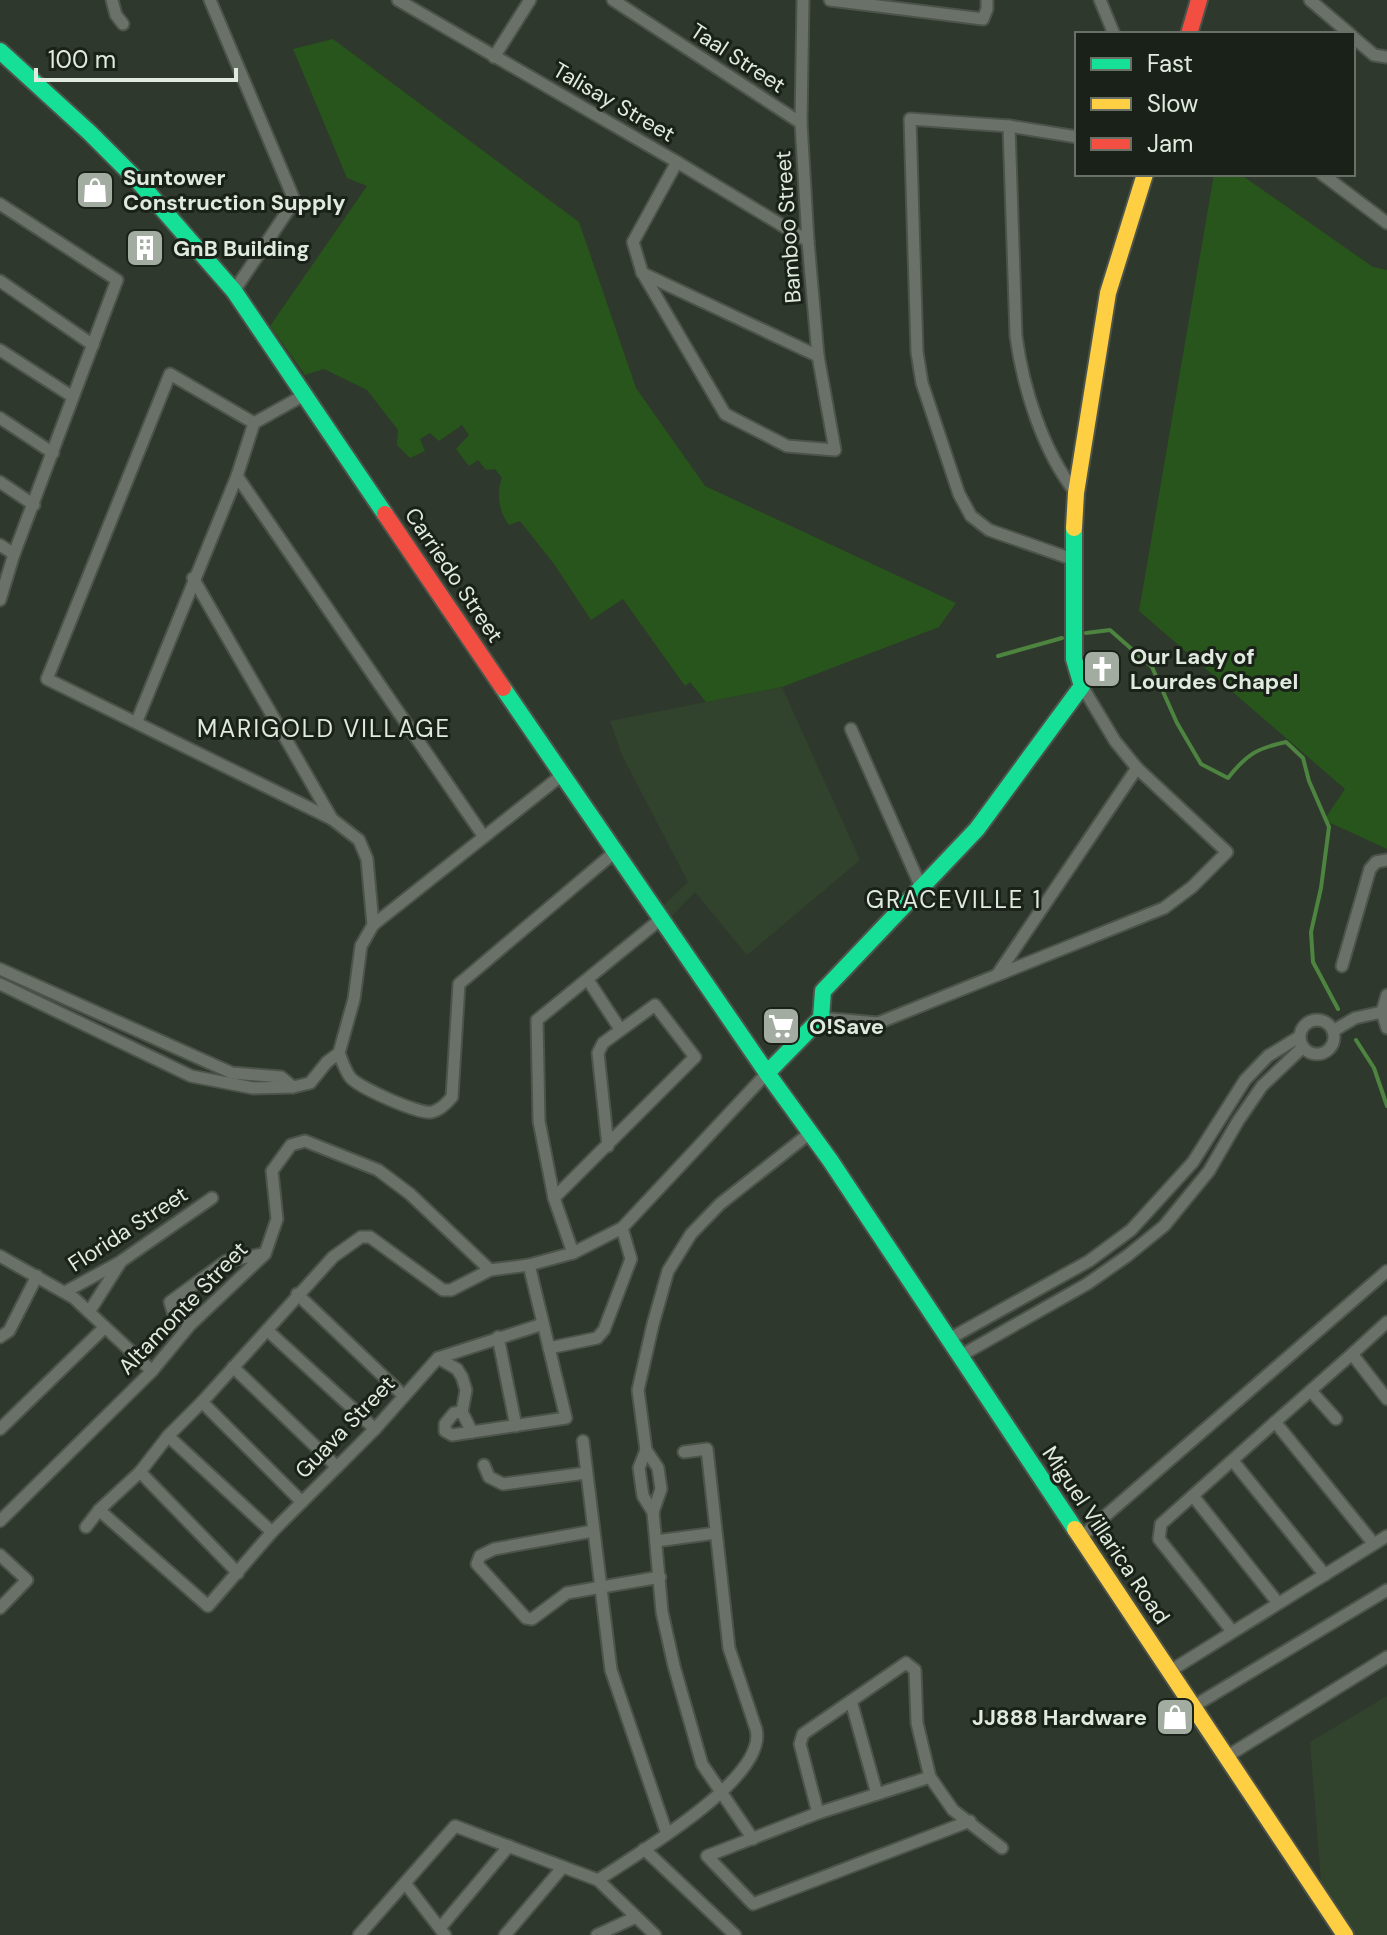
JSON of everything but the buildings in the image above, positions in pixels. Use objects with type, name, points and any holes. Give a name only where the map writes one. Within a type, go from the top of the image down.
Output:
[{"type":"main road","points":[[1190,32],[1199,0]]},
{"type":"main road","name":"Carriedo Street","points":[[0,51],[138,181],[234,291],[562,775],[830,1160]]},
{"type":"main road","points":[[767,1073],[821,1018],[823,991],[977,829],[1082,686],[1074,659],[1072,559],[1076,493],[1108,293],[1144,176]]},
{"type":"main road","name":"Miguel Villarica Road","points":[[830,1160],[1345,1935]]},
{"type":"street","points":[[112,0],[116,15],[123,24]]},
{"type":"street","points":[[210,0],[293,197],[289,209],[234,291]]},
{"type":"street","name":"Talisay Street","points":[[398,0],[808,241]]},
{"type":"street","points":[[494,57],[530,0]]},
{"type":"street","name":"Taal Street","points":[[613,0],[801,123]]},
{"type":"street","name":"Bamboo Street","points":[[642,272],[725,414],[787,446],[835,450],[818,356],[808,241],[801,123],[803,0]]},
{"type":"street","points":[[830,0],[983,19],[987,0]]},
{"type":"street","points":[[1100,0],[1113,32]]},
{"type":"street","points":[[1312,1],[1347,32]]},
{"type":"street","points":[[1355,39],[1374,55],[1387,57]]},
{"type":"street","points":[[1072,559],[989,530],[971,516],[959,494],[922,383],[917,352],[910,119],[1009,126],[1075,137]]},
{"type":"street","points":[[1009,126],[1019,359],[1050,454],[1076,493]]},
{"type":"street","points":[[677,162],[633,242],[642,272],[818,356]]},
{"type":"street","points":[[1325,176],[1387,223]]},
{"type":"street","points":[[0,204],[117,280],[14,554],[0,600]]},
{"type":"street","points":[[0,281],[93,345]]},
{"type":"street","points":[[0,350],[73,397]]},
{"type":"street","points":[[254,423],[170,374],[47,679],[332,819],[359,840],[367,859],[373,925]]},
{"type":"street","points":[[137,721],[237,476],[254,423],[306,394]]},
{"type":"street","points":[[0,418],[53,453]]},
{"type":"street","points":[[237,476],[484,837]]},
{"type":"street","points":[[0,482],[34,505]]},
{"type":"street","points":[[0,545],[14,554]]},
{"type":"street","points":[[193,578],[332,819]]},
{"type":"street","points":[[821,1018],[878,1023],[1164,908],[1192,887],[1227,852],[1137,768],[1115,741],[1082,686]]},
{"type":"street","points":[[851,729],[921,887]]},
{"type":"street","points":[[997,975],[1137,768]]},
{"type":"street","points":[[0,984],[191,1076],[253,1088],[293,1087],[310,1083],[339,1053],[354,999],[361,946],[373,925],[562,775]]},
{"type":"street","points":[[339,1053],[351,1078],[360,1085],[421,1113],[433,1112],[443,1106],[452,1097],[459,984],[616,851]]},
{"type":"street","points":[[1342,966],[1370,869],[1376,862],[1387,860]]},
{"type":"street","points":[[573,1253],[554,1198],[539,1121],[537,1020],[662,918]]},
{"type":"street","points":[[0,969],[182,1053],[232,1073],[281,1077],[293,1087]]},
{"type":"street","points":[[588,980],[620,1029]]},
{"type":"street","points":[[1387,995],[1382,1012],[1387,1028]]},
{"type":"street","points":[[554,1198],[608,1146],[695,1057],[655,1005],[603,1043],[598,1053],[608,1146]]},
{"type":"street","points":[[1333,1031],[1355,1018],[1382,1012]]},
{"type":"street","points":[[960,1356],[1087,1284],[1164,1226],[1209,1171],[1262,1086],[1301,1042],[1302,1027],[1316,1019],[1326,1022],[1333,1031],[1333,1041],[1327,1050],[1312,1053],[1301,1042]]},
{"type":"street","points":[[949,1339],[1089,1261],[1131,1230],[1193,1162],[1245,1080],[1268,1056],[1301,1042]]},
{"type":"street","points":[[86,1527],[99,1510],[140,1472],[168,1436],[333,1257],[366,1236],[443,1290],[451,1290],[490,1270],[529,1265],[573,1253],[622,1228],[767,1073]]},
{"type":"street","points":[[753,1839],[702,1764],[662,1612],[653,1512],[661,1489],[658,1468],[646,1450],[638,1390],[668,1271],[679,1250],[720,1204],[810,1133]]},
{"type":"street","name":"Altamonte Street","points":[[0,1521],[152,1371],[190,1325],[265,1254],[277,1219],[272,1171],[291,1145],[305,1141],[378,1170],[410,1194],[490,1270]]},
{"type":"street","name":"Florida Street","points":[[65,1292],[120,1262],[212,1198]]},
{"type":"street","points":[[549,1348],[597,1338],[604,1330],[631,1259],[622,1228]]},
{"type":"street","points":[[190,1325],[173,1312],[170,1302],[226,1261],[265,1254]]},
{"type":"street","points":[[0,1256],[65,1292],[152,1371]]},
{"type":"street","points":[[89,1312],[120,1262]]},
{"type":"street","points":[[462,1412],[454,1413],[445,1424],[445,1431],[452,1435],[566,1418],[529,1265]]},
{"type":"street","points":[[1081,1537],[1387,1271]]},
{"type":"street","points":[[0,1337],[9,1331],[37,1276]]},
{"type":"street","points":[[297,1294],[404,1396]]},
{"type":"street","points":[[1232,1631],[1159,1539],[1161,1524],[1387,1322]]},
{"type":"street","name":"Guava Street","points":[[99,1510],[208,1606],[272,1532],[375,1429],[438,1358],[543,1324]]},
{"type":"street","points":[[0,1429],[105,1327]]},
{"type":"street","points":[[267,1330],[375,1429]]},
{"type":"street","points":[[498,1337],[516,1426]]},
{"type":"street","points":[[1352,1354],[1387,1399]]},
{"type":"street","points":[[438,1358],[457,1369],[462,1377],[466,1390],[462,1412],[472,1432]]},
{"type":"street","points":[[233,1367],[337,1467]]},
{"type":"street","points":[[1311,1391],[1336,1419]]},
{"type":"street","points":[[202,1402],[302,1502]]},
{"type":"street","points":[[1275,1422],[1374,1544]]},
{"type":"street","points":[[168,1436],[272,1532]]},
{"type":"street","points":[[583,1441],[611,1670],[667,1834]]},
{"type":"street","points":[[598,1880],[723,1793],[749,1760],[758,1737],[729,1648],[707,1449],[684,1452]]},
{"type":"street","points":[[646,1450],[639,1468],[643,1496],[653,1512]]},
{"type":"street","points":[[1233,1461],[1325,1575]]},
{"type":"street","points":[[484,1465],[489,1477],[503,1484],[586,1473]]},
{"type":"street","points":[[140,1472],[238,1573]]},
{"type":"street","points":[[1193,1496],[1278,1603]]},
{"type":"street","points":[[593,1531],[494,1549],[476,1561],[526,1618],[532,1619],[567,1593],[660,1577]]},
{"type":"street","points":[[656,1541],[716,1533]]},
{"type":"street","points":[[1170,1671],[1387,1536]]},
{"type":"street","points":[[0,1555],[27,1580],[0,1608]]},
{"type":"street","points":[[1194,1706],[1387,1590]]},
{"type":"street","points":[[1226,1757],[1387,1657]]},
{"type":"street","points":[[818,1813],[800,1744],[803,1734],[906,1663],[915,1670],[917,1723],[930,1777],[953,1810],[1002,1848]]},
{"type":"street","points":[[851,1701],[877,1794]]},
{"type":"street","points":[[930,1777],[818,1813],[707,1856],[753,1904],[970,1821]]},
{"type":"street","points":[[363,1934],[455,1826],[598,1880],[655,1935]]},
{"type":"street","points":[[405,1883],[443,1932],[509,1846]]},
{"type":"street","points":[[644,1849],[735,1935]]},
{"type":"street","points":[[510,1933],[563,1867]]},
{"type":"street","points":[[597,1935],[636,1917]]},
{"type":"shaded area","points":[[782,687],[860,860],[747,955],[695,892],[671,917],[663,906],[688,882],[622,755],[610,721]]},
{"type":"shaded area","points":[[1387,1696],[1387,1935],[1352,1935],[1322,1894],[1310,1742]]},
{"type":"green space","points":[[333,39],[579,222],[636,388],[705,486],[956,603],[939,627],[782,687],[706,702],[690,682],[685,686],[623,599],[591,620],[554,564],[520,521],[509,525],[499,496],[502,478],[495,469],[486,470],[478,460],[469,466],[456,449],[469,435],[462,425],[439,441],[430,433],[420,439],[425,451],[410,458],[397,445],[398,430],[367,390],[324,369],[305,375],[270,326],[367,186],[347,178],[293,49]]},
{"type":"green space","points":[[1214,176],[1243,176],[1373,267],[1387,270],[1387,849],[1324,820],[1345,789],[1139,611]]},
{"type":"waterway","points":[[1086,633],[1110,630],[1152,667],[1177,723],[1201,764],[1228,778],[1253,754],[1286,742],[1303,758],[1309,781],[1329,827],[1321,888],[1311,932],[1313,962],[1338,1009]]},
{"type":"waterway","points":[[998,656],[1062,638]]},
{"type":"waterway","points":[[1356,1040],[1374,1068],[1387,1106]]},
{"type":"traffic: fast","points":[[0,51],[138,181],[234,291],[385,514]]},
{"type":"traffic: fast","points":[[767,1073],[821,1018],[823,991],[977,829],[1082,686],[1074,659],[1074,528]]},
{"type":"traffic: fast","points":[[503,688],[830,1160],[1075,1529]]},
{"type":"traffic: slow","points":[[1074,528],[1076,493],[1108,293],[1144,176]]},
{"type":"traffic: slow","points":[[1075,1529],[1345,1935]]},
{"type":"traffic: jam","points":[[1190,32],[1199,0]]},
{"type":"traffic: jam","points":[[385,514],[503,688]]},
{"type":"place","name":"Suntower Construction Supply","points":[[95,190]]},
{"type":"place","name":"GnB Building","points":[[145,248]]},
{"type":"place","name":"Our Lady of Lourdes Chapel","points":[[1102,669]]},
{"type":"place","name":"O!Save","points":[[781,1026]]},
{"type":"place","name":"JJ888 Hardware","points":[[1175,1717]]},
{"type":"district","name":"MARIGOLD VILLAGE","points":[[324,728]]},
{"type":"district","name":"GRACEVILLE 1","points":[[954,899]]}]
